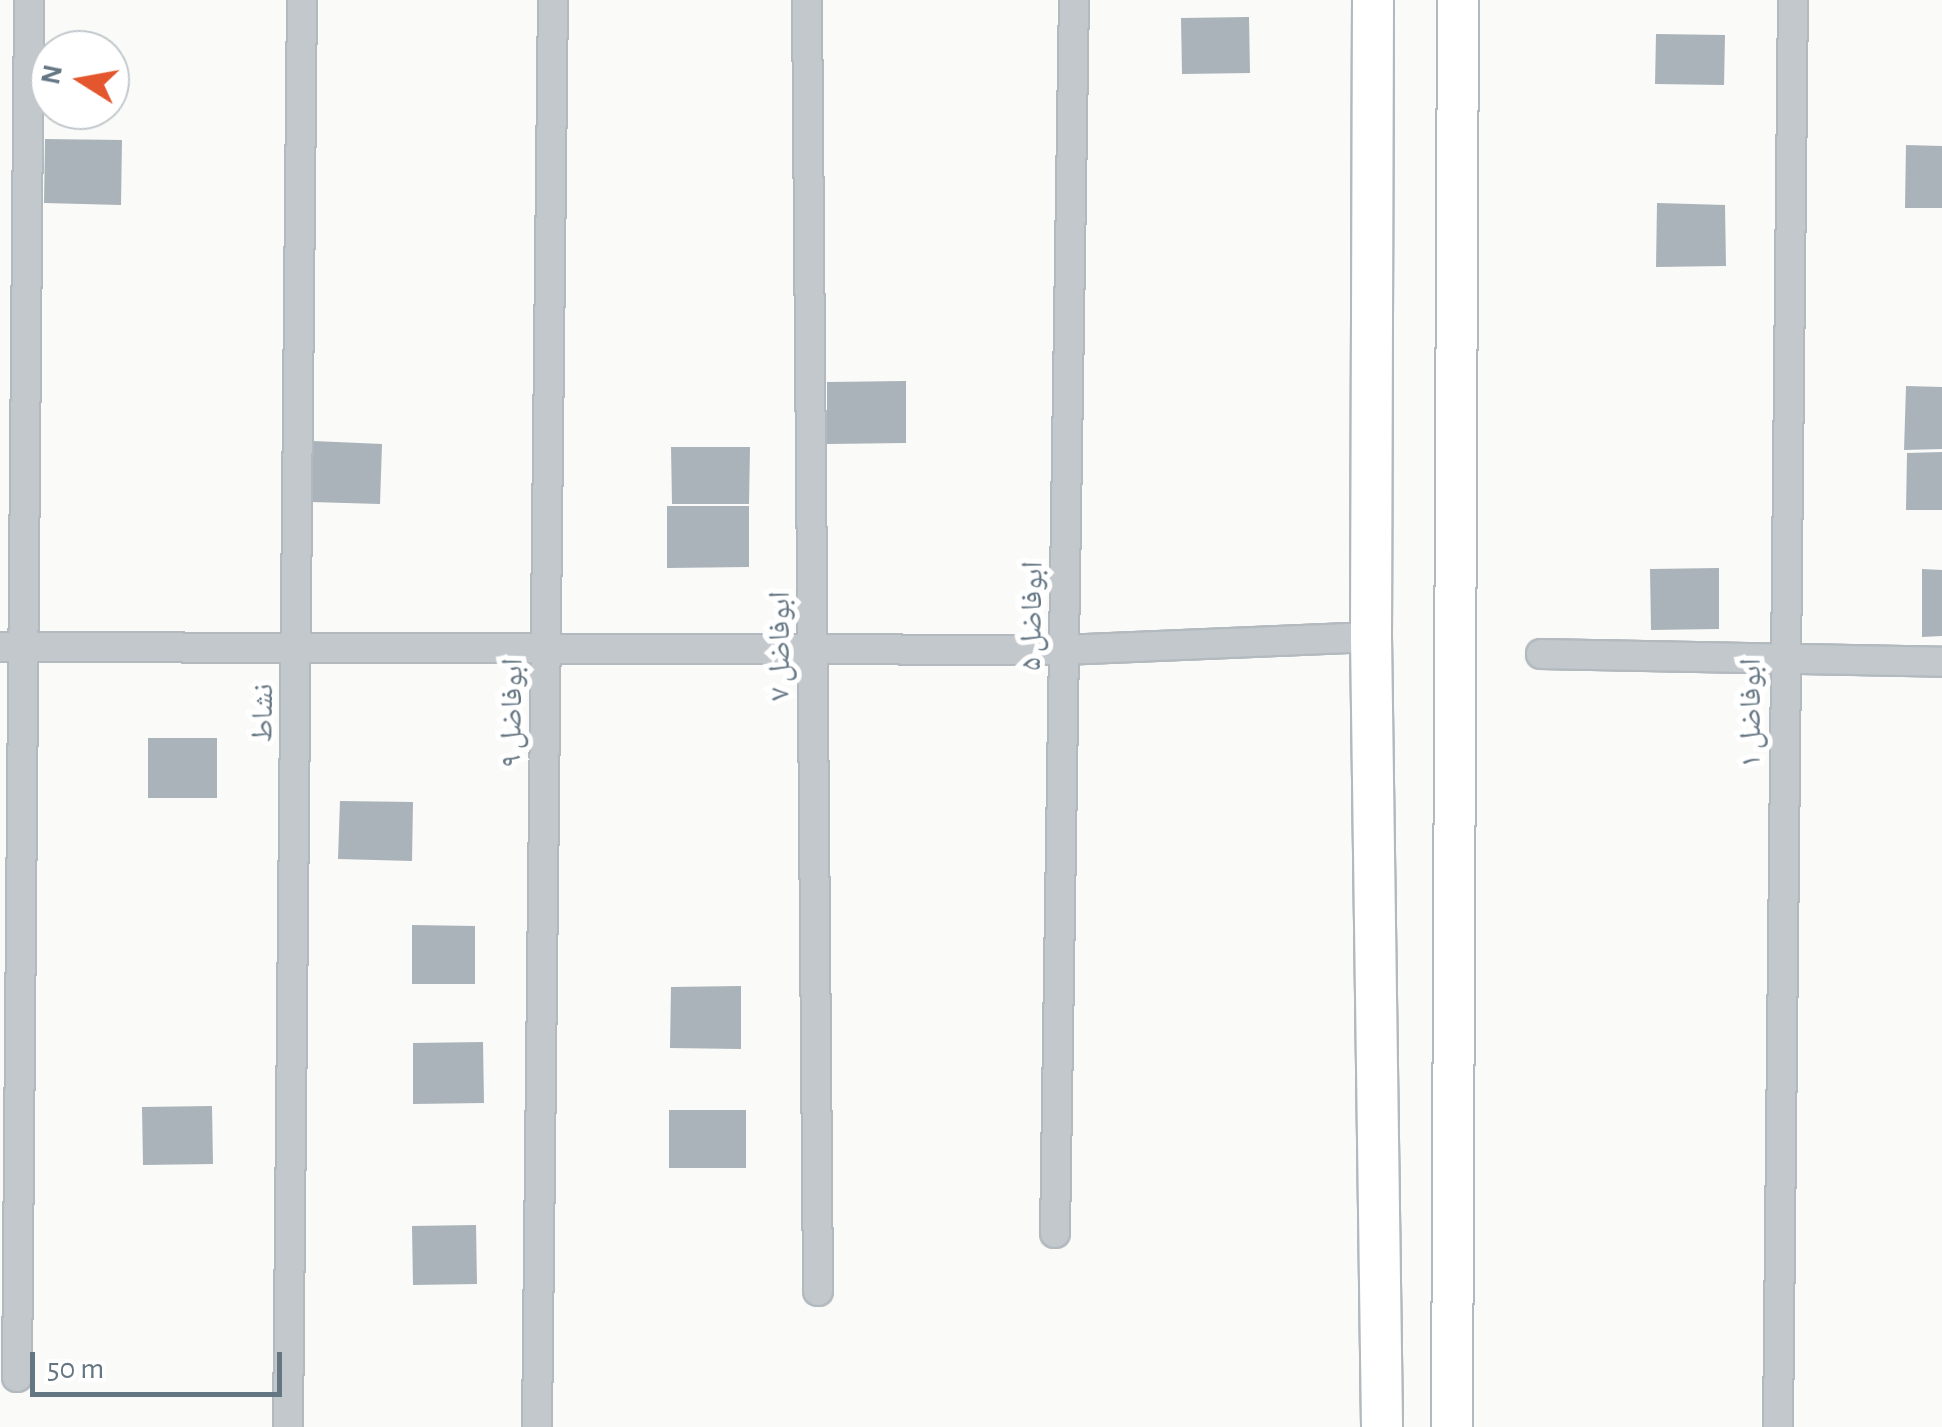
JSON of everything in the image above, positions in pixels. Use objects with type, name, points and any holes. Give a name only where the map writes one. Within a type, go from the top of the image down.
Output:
[{"type":"main road","points":[[1373,0],[1372,637],[1382,1427]]},
{"type":"main road","points":[[1452,1427],[1458,0]]},
{"type":"street","points":[[17,1377],[13,647],[29,0]]},
{"type":"street","name":"نشاط","points":[[288,1427],[302,0]]},
{"type":"street","name":"ابوفاضل ۹","points":[[537,1427],[553,0]]},
{"type":"street","name":"ابوفاضل ۷","points":[[808,0],[818,1292]]},
{"type":"street","name":"ابوفاضل ۵","points":[[1055,1232],[1074,0]]},
{"type":"street","name":"ابوفاضل ۱","points":[[1778,1427],[1793,0]]},
{"type":"street","points":[[13,647],[813,646],[1064,650],[1372,637]]},
{"type":"street","points":[[1540,654],[1942,662]]},
{"type":"building","points":[[1249,17],[1250,73],[1182,74],[1181,18]]},
{"type":"building","points":[[1656,34],[1725,35],[1724,85],[1655,84]]},
{"type":"building","points":[[45,139],[122,140],[121,205],[44,203]]},
{"type":"building","points":[[1906,145],[1942,146],[1942,208],[1905,208]]},
{"type":"building","points":[[1657,203],[1725,205],[1726,266],[1656,267]]},
{"type":"building","points":[[906,381],[906,443],[827,444],[827,382]]},
{"type":"building","points":[[1906,386],[1942,387],[1942,449],[1904,450]]},
{"type":"building","points":[[313,441],[382,444],[380,504],[311,502]]},
{"type":"building","points":[[671,447],[750,447],[749,504],[672,504]]},
{"type":"building","points":[[1942,452],[1942,510],[1906,510],[1907,453]]},
{"type":"building","points":[[667,506],[749,506],[749,567],[667,568]]},
{"type":"building","points":[[1719,568],[1719,629],[1651,630],[1650,569]]},
{"type":"building","points":[[1922,569],[1942,570],[1942,636],[1922,637]]},
{"type":"building","points":[[148,738],[217,738],[217,798],[148,798]]},
{"type":"building","points":[[340,801],[413,802],[412,861],[338,859]]},
{"type":"building","points":[[412,925],[475,926],[475,984],[412,984]]},
{"type":"building","points":[[741,986],[741,1049],[670,1048],[671,987]]},
{"type":"building","points":[[483,1042],[484,1103],[413,1104],[413,1043]]},
{"type":"building","points":[[212,1106],[213,1164],[143,1165],[142,1107]]},
{"type":"building","points":[[669,1110],[746,1110],[746,1168],[669,1168]]},
{"type":"building","points":[[476,1225],[477,1284],[413,1285],[412,1226]]}]
